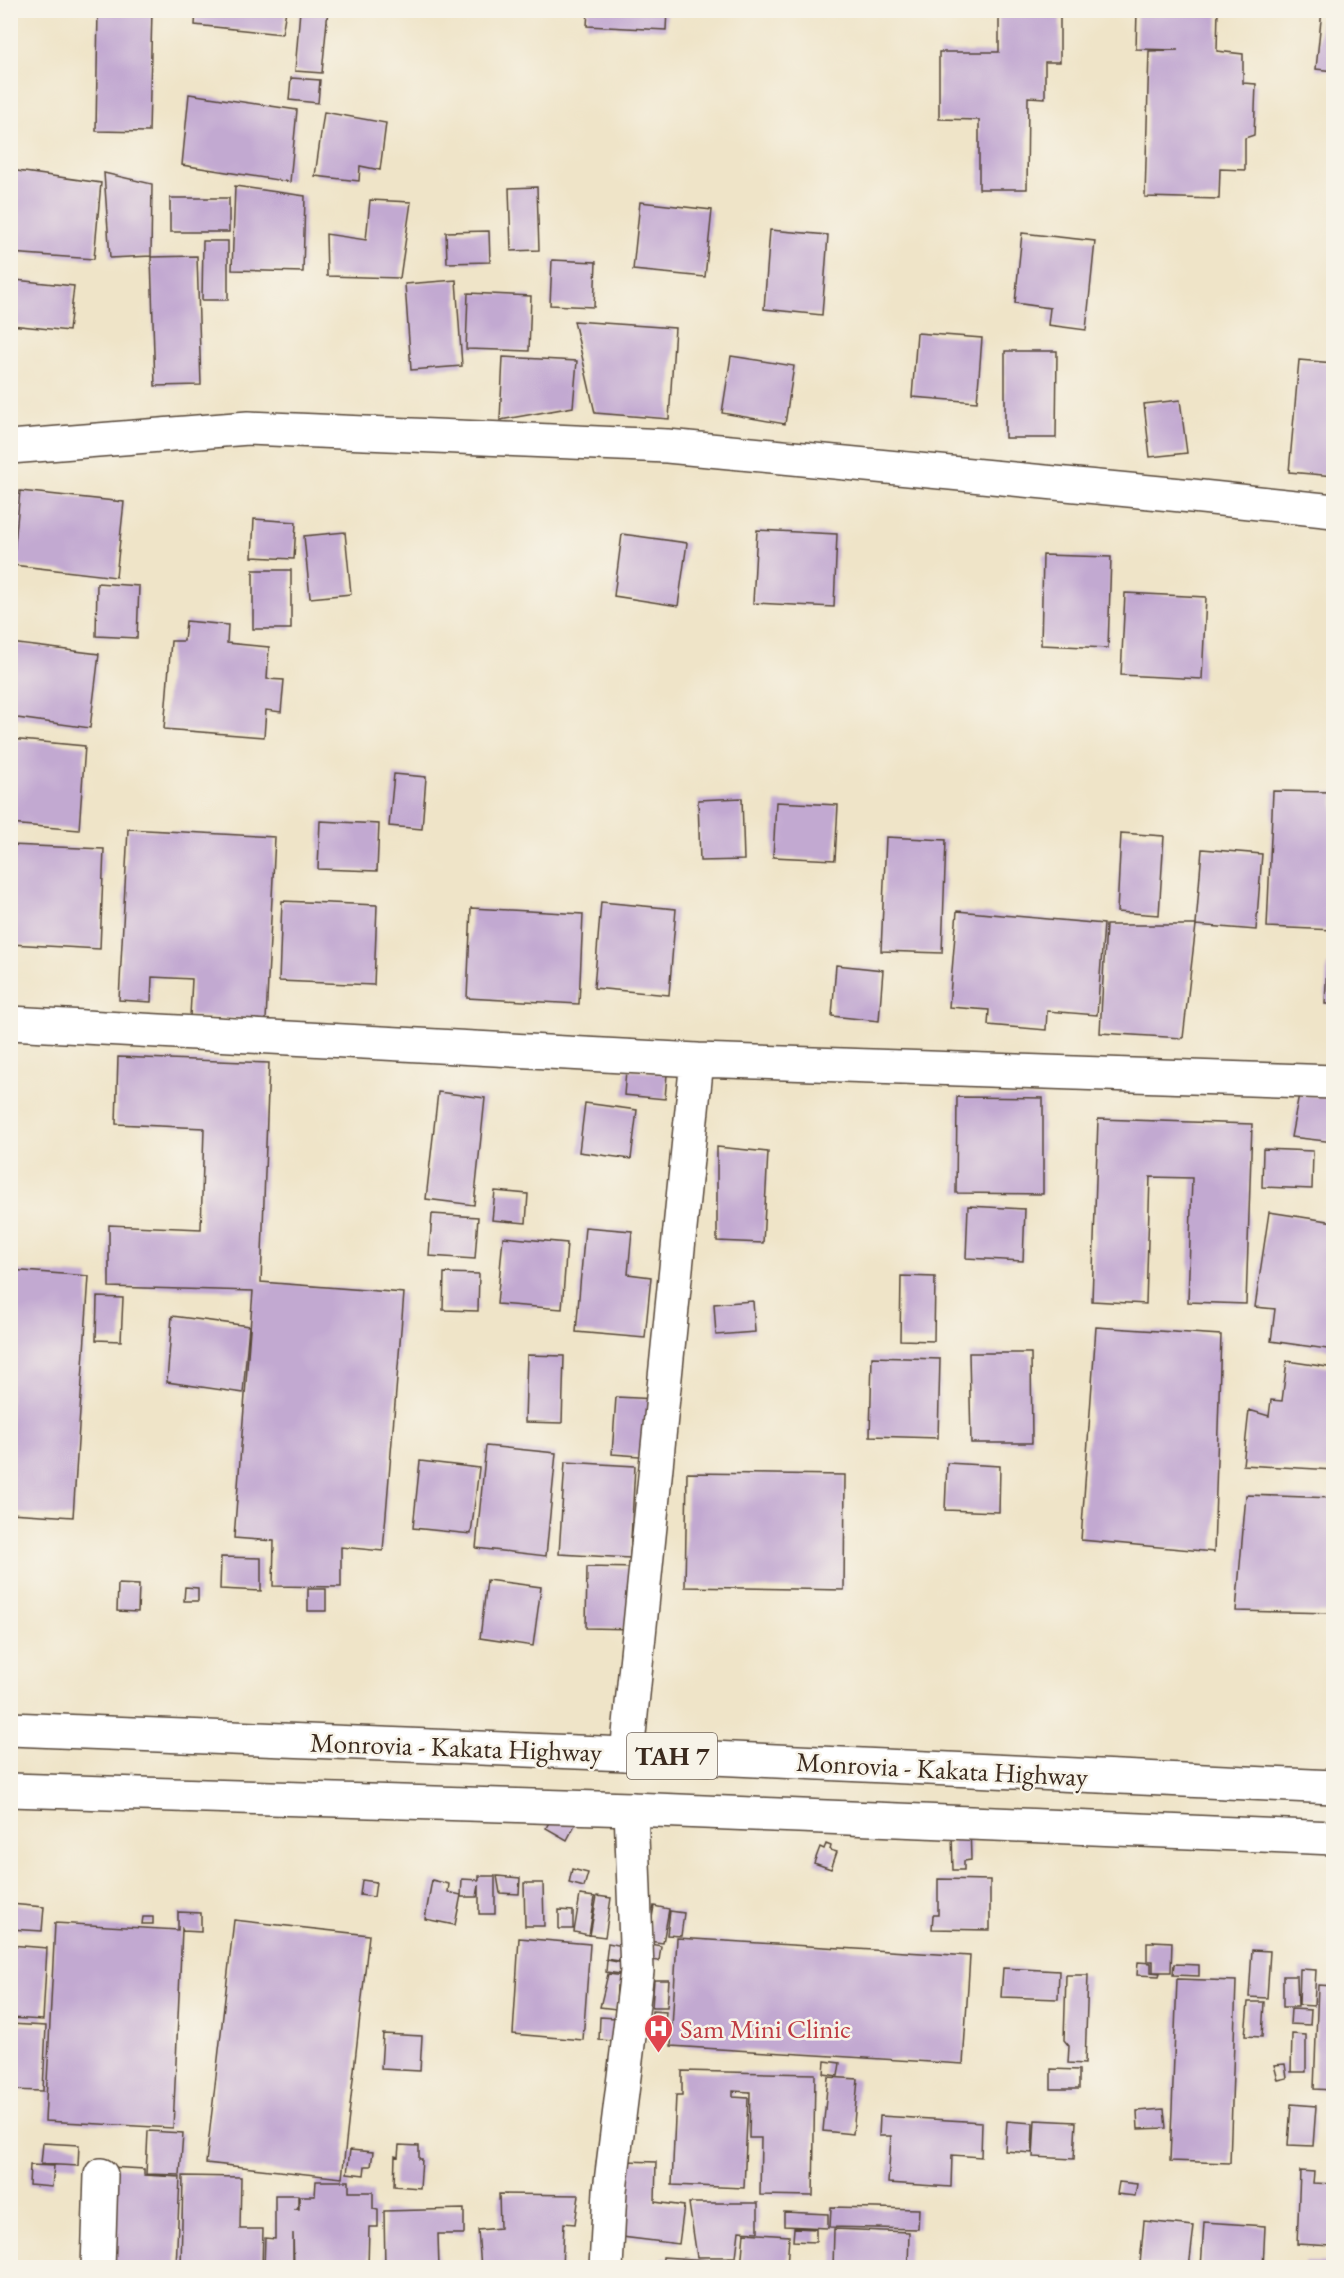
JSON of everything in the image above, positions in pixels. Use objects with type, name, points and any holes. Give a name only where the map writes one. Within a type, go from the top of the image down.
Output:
[{"type":"main road","points":[[10,447],[248,428],[656,446],[1180,494],[1334,511]]},
{"type":"main road","points":[[10,1023],[697,1060],[1334,1082]]},
{"type":"main road","points":[[627,1754],[697,1060]]},
{"type":"main road","name":"Monrovia - Kakata Highway","points":[[10,1729],[627,1754],[1334,1787]]},
{"type":"main road","name":"Monrovia - Kakata Highway","points":[[10,1790],[631,1809],[1334,1838]]},
{"type":"main road","points":[[606,2268],[610,2190],[638,1971],[631,1809]]},
{"type":"main road","points":[[98,2268],[101,2175]]},
{"type":"building","points":[[98,10],[152,10],[149,132],[96,131]]},
{"type":"building","points":[[196,10],[286,10],[282,34],[195,25]]},
{"type":"building","points":[[300,10],[328,10],[322,73],[295,71]]},
{"type":"building","points":[[588,10],[667,10],[666,30],[587,26]]},
{"type":"building","points":[[999,10],[1060,10],[1060,62],[1045,62],[1045,98],[1028,97],[1027,189],[979,189],[979,120],[939,119],[939,52],[999,52]]},
{"type":"building","points":[[1137,10],[1218,10],[1217,51],[1243,54],[1243,83],[1256,84],[1254,135],[1245,138],[1245,170],[1220,169],[1219,199],[1145,197],[1149,51],[1178,50],[1136,49]]},
{"type":"building","points":[[1322,10],[1334,10],[1334,71],[1316,69]]},
{"type":"building","points":[[291,78],[320,80],[318,103],[289,100]]},
{"type":"building","points":[[189,94],[297,110],[290,182],[182,165]]},
{"type":"building","points":[[324,112],[386,123],[380,170],[360,166],[359,181],[315,176]]},
{"type":"building","points":[[10,170],[101,183],[94,259],[10,253]]},
{"type":"building","points":[[104,173],[152,184],[151,256],[110,258]]},
{"type":"building","points":[[235,186],[305,196],[303,272],[232,270]]},
{"type":"building","points":[[537,187],[539,250],[511,251],[509,188]]},
{"type":"building","points":[[170,198],[229,198],[229,232],[170,232]]},
{"type":"building","points":[[370,200],[411,202],[400,278],[327,276],[326,234],[366,240]]},
{"type":"building","points":[[640,202],[712,210],[705,277],[633,270]]},
{"type":"building","points":[[770,230],[828,235],[822,315],[764,309]]},
{"type":"building","points":[[489,231],[490,262],[447,263],[446,232]]},
{"type":"building","points":[[1022,233],[1095,241],[1086,330],[1048,325],[1050,308],[1015,303]]},
{"type":"building","points":[[203,241],[228,241],[228,300],[202,300]]},
{"type":"building","points":[[197,256],[201,385],[155,386],[151,257]]},
{"type":"building","points":[[552,260],[596,262],[594,307],[550,305]]},
{"type":"building","points":[[15,280],[74,286],[69,331],[11,325]]},
{"type":"building","points":[[456,280],[462,366],[411,370],[405,284]]},
{"type":"building","points":[[468,293],[531,296],[529,351],[466,349]]},
{"type":"building","points":[[574,321],[675,328],[669,419],[595,413]]},
{"type":"building","points":[[917,333],[982,338],[977,402],[912,397]]},
{"type":"building","points":[[1005,351],[1057,351],[1056,438],[1005,438]]},
{"type":"building","points":[[731,356],[794,366],[785,424],[722,413]]},
{"type":"building","points":[[503,357],[577,361],[573,407],[500,420]]},
{"type":"building","points":[[1299,360],[1334,363],[1334,476],[1289,472]]},
{"type":"building","points":[[1180,400],[1187,453],[1150,457],[1144,404]]},
{"type":"building","points":[[20,491],[124,502],[116,577],[13,565]]},
{"type":"building","points":[[254,519],[296,522],[294,559],[252,557]]},
{"type":"building","points":[[757,530],[837,534],[834,607],[753,603]]},
{"type":"building","points":[[345,532],[351,594],[310,598],[304,536]]},
{"type":"building","points":[[622,534],[687,543],[678,606],[614,596]]},
{"type":"building","points":[[1043,555],[1111,557],[1108,648],[1041,645]]},
{"type":"building","points":[[253,570],[291,570],[291,629],[253,629]]},
{"type":"building","points":[[97,583],[139,586],[137,638],[96,636]]},
{"type":"building","points":[[1125,593],[1206,597],[1202,679],[1121,675]]},
{"type":"building","points":[[186,621],[228,625],[227,643],[269,647],[267,679],[284,680],[281,712],[266,710],[264,737],[164,729],[171,641],[184,641]]},
{"type":"building","points":[[10,643],[99,654],[90,728],[10,717]]},
{"type":"building","points":[[10,739],[85,746],[79,830],[10,824]]},
{"type":"building","points":[[394,774],[426,777],[422,829],[389,826]]},
{"type":"building","points":[[1273,791],[1334,792],[1334,930],[1267,927]]},
{"type":"building","points":[[742,798],[744,860],[700,861],[698,800]]},
{"type":"building","points":[[776,802],[838,805],[835,860],[773,857]]},
{"type":"building","points":[[320,821],[379,824],[377,871],[318,869]]},
{"type":"building","points":[[128,829],[275,837],[266,1020],[190,1016],[192,979],[152,977],[151,1002],[119,1000]]},
{"type":"building","points":[[1121,833],[1164,836],[1159,915],[1117,912]]},
{"type":"building","points":[[886,837],[946,840],[942,953],[881,951]]},
{"type":"building","points":[[10,845],[104,849],[100,949],[10,944]]},
{"type":"building","points":[[1202,849],[1262,854],[1256,930],[1196,925]]},
{"type":"building","points":[[282,901],[377,905],[374,985],[279,981]]},
{"type":"building","points":[[601,902],[676,909],[669,995],[594,988]]},
{"type":"building","points":[[471,908],[583,914],[579,1004],[467,998]]},
{"type":"building","points":[[957,911],[1104,924],[1097,1015],[1047,1011],[1046,1030],[988,1025],[989,1010],[949,1007]]},
{"type":"building","points":[[1106,925],[1196,925],[1183,1038],[1100,1033]]},
{"type":"building","points":[[836,965],[883,970],[879,1021],[832,1016]]},
{"type":"building","points":[[1327,965],[1334,966],[1334,1004],[1325,1004]]},
{"type":"building","points":[[118,1057],[269,1063],[261,1282],[404,1293],[383,1551],[341,1547],[341,1587],[273,1586],[274,1541],[234,1538],[253,1291],[109,1287],[109,1225],[201,1229],[204,1128],[116,1124]]},
{"type":"building","points":[[626,1070],[667,1074],[665,1099],[624,1095]]},
{"type":"building","points":[[438,1092],[485,1098],[474,1205],[426,1199]]},
{"type":"building","points":[[1299,1094],[1334,1099],[1334,1142],[1291,1137]]},
{"type":"building","points":[[957,1097],[1043,1098],[1043,1194],[956,1193]]},
{"type":"building","points":[[585,1103],[637,1110],[631,1159],[579,1152]]},
{"type":"building","points":[[1098,1119],[1252,1124],[1246,1304],[1188,1302],[1192,1178],[1150,1177],[1146,1304],[1092,1301]]},
{"type":"building","points":[[717,1147],[768,1152],[763,1243],[717,1241]]},
{"type":"building","points":[[1263,1149],[1313,1151],[1312,1189],[1262,1187]]},
{"type":"building","points":[[495,1191],[528,1194],[526,1223],[492,1220]]},
{"type":"building","points":[[968,1206],[1025,1209],[1023,1261],[966,1258]]},
{"type":"building","points":[[1269,1212],[1334,1222],[1334,1350],[1271,1341],[1275,1309],[1255,1307]]},
{"type":"building","points":[[432,1214],[478,1217],[475,1259],[429,1256]]},
{"type":"building","points":[[585,1227],[632,1231],[628,1274],[651,1277],[645,1338],[576,1332]]},
{"type":"building","points":[[503,1237],[567,1243],[562,1309],[497,1304]]},
{"type":"building","points":[[10,1270],[89,1276],[73,1517],[10,1513]]},
{"type":"building","points":[[444,1273],[479,1274],[478,1311],[443,1310]]},
{"type":"building","points":[[901,1276],[935,1277],[934,1341],[900,1340]]},
{"type":"building","points":[[97,1297],[123,1298],[121,1341],[96,1340]]},
{"type":"building","points":[[753,1301],[755,1332],[716,1335],[714,1304]]},
{"type":"building","points":[[172,1316],[249,1326],[243,1393],[167,1382]]},
{"type":"building","points":[[1096,1327],[1221,1335],[1214,1552],[1081,1540]]},
{"type":"building","points":[[969,1353],[1031,1353],[1032,1443],[971,1443]]},
{"type":"building","points":[[527,1355],[564,1356],[562,1423],[525,1422]]},
{"type":"building","points":[[872,1357],[940,1359],[938,1438],[870,1436]]},
{"type":"building","points":[[1287,1361],[1334,1368],[1334,1470],[1243,1465],[1249,1410],[1269,1416],[1271,1400],[1282,1401]]},
{"type":"building","points":[[616,1397],[657,1399],[653,1457],[612,1454]]},
{"type":"building","points":[[486,1446],[556,1453],[546,1556],[476,1548]]},
{"type":"building","points":[[420,1461],[479,1468],[471,1534],[413,1528]]},
{"type":"building","points":[[565,1462],[635,1466],[630,1558],[559,1554]]},
{"type":"building","points":[[947,1463],[1000,1466],[999,1512],[945,1510]]},
{"type":"building","points":[[687,1473],[845,1475],[844,1590],[685,1587]]},
{"type":"building","points":[[1246,1495],[1334,1498],[1334,1613],[1236,1611]]},
{"type":"building","points":[[221,1557],[261,1558],[261,1591],[220,1589]]},
{"type":"building","points":[[587,1567],[638,1568],[636,1629],[586,1628]]},
{"type":"building","points":[[487,1580],[541,1587],[533,1646],[480,1638]]},
{"type":"building","points":[[118,1584],[139,1585],[138,1612],[117,1611]]},
{"type":"building","points":[[185,1587],[198,1588],[198,1601],[184,1601]]},
{"type":"building","points":[[308,1589],[326,1589],[326,1611],[308,1611]]},
{"type":"building","points":[[556,1810],[577,1821],[567,1840],[546,1828]]},
{"type":"building","points":[[970,1824],[971,1860],[964,1861],[964,1870],[953,1870],[952,1834]]},
{"type":"building","points":[[826,1844],[831,1846],[830,1850],[837,1852],[831,1869],[814,1863],[820,1847],[824,1849]]},
{"type":"building","points":[[572,1869],[588,1873],[584,1887],[569,1883]]},
{"type":"building","points":[[479,1876],[495,1876],[495,1914],[479,1914],[479,1885],[477,1897],[461,1897],[462,1879],[479,1880]]},
{"type":"building","points":[[497,1876],[520,1878],[519,1894],[500,1893]]},
{"type":"building","points":[[938,1879],[990,1880],[990,1930],[932,1929],[933,1915],[938,1915]]},
{"type":"building","points":[[362,1880],[376,1882],[374,1897],[360,1895]]},
{"type":"building","points":[[432,1880],[449,1884],[448,1892],[461,1895],[455,1925],[425,1919]]},
{"type":"building","points":[[524,1883],[543,1883],[544,1926],[525,1926]]},
{"type":"building","points":[[580,1895],[595,1897],[589,1935],[574,1932]]},
{"type":"building","points":[[597,1896],[611,1898],[605,1937],[590,1935]]},
{"type":"building","points":[[10,1904],[44,1907],[42,1931],[10,1929]]},
{"type":"building","points":[[654,1906],[669,1909],[663,1943],[648,1941]]},
{"type":"building","points":[[559,1910],[573,1911],[573,1929],[559,1929]]},
{"type":"building","points":[[670,1911],[684,1913],[681,1936],[667,1935]]},
{"type":"building","points":[[178,1912],[201,1913],[201,1932],[183,1931],[182,1929],[173,2128],[45,2121],[55,1923],[178,1930]]},
{"type":"building","points":[[143,1917],[153,1917],[153,1924],[142,1924]]},
{"type":"building","points":[[234,1920],[369,1935],[342,2178],[206,2163]]},
{"type":"building","points":[[519,1938],[590,1944],[583,2040],[513,2034]]},
{"type":"building","name":"Sam Mini Clinic","points":[[677,1938],[970,1956],[963,2064],[671,2046]]},
{"type":"building","points":[[1153,1941],[1172,1942],[1171,1972],[1153,1972],[1153,1961],[1147,1961],[1147,1943],[1154,1943]]},
{"type":"building","points":[[608,1943],[628,1947],[626,1962],[606,1959]]},
{"type":"building","points":[[646,1943],[661,1946],[659,1961],[643,1959]]},
{"type":"building","points":[[10,1945],[47,1948],[43,2020],[10,2018]]},
{"type":"building","points":[[1252,1950],[1270,1951],[1267,1998],[1249,1997]]},
{"type":"building","points":[[607,1960],[623,1963],[621,1974],[606,1972]]},
{"type":"building","points":[[1138,1962],[1151,1963],[1151,1972],[1160,1973],[1159,1976],[1137,1975]]},
{"type":"building","points":[[1174,1964],[1199,1965],[1199,1976],[1173,1975]]},
{"type":"building","points":[[1003,1968],[1059,1971],[1058,1999],[1001,1997]]},
{"type":"building","points":[[1300,1969],[1316,1970],[1314,2006],[1299,2005]]},
{"type":"building","points":[[608,1974],[624,1976],[623,1987],[617,1986],[616,2009],[600,2007]]},
{"type":"building","points":[[1066,1975],[1088,1975],[1085,2064],[1068,2063],[1069,2046],[1064,2040]]},
{"type":"building","points":[[1283,1976],[1297,1976],[1298,2007],[1283,2007]]},
{"type":"building","points":[[1177,1979],[1236,1981],[1230,2163],[1170,2161]]},
{"type":"building","points":[[654,1980],[669,1980],[667,2007],[652,2007]]},
{"type":"building","points":[[1318,1985],[1334,1986],[1334,2090],[1314,2089]]},
{"type":"building","points":[[1248,2002],[1264,2002],[1262,2037],[1245,2036]]},
{"type":"building","points":[[1291,2009],[1311,2010],[1310,2025],[1290,2024]]},
{"type":"building","points":[[652,2011],[666,2012],[663,2041],[650,2040]]},
{"type":"building","points":[[600,2017],[616,2018],[614,2041],[599,2040]]},
{"type":"building","points":[[10,2024],[46,2026],[43,2091],[10,2090]]},
{"type":"building","points":[[383,2034],[422,2036],[420,2071],[381,2069]]},
{"type":"building","points":[[1292,2034],[1306,2035],[1306,2072],[1291,2072]]},
{"type":"building","points":[[825,2061],[840,2063],[838,2076],[824,2074]]},
{"type":"building","points":[[1285,2064],[1287,2078],[1278,2080],[1274,2065]]},
{"type":"building","points":[[1051,2069],[1079,2070],[1079,2089],[1051,2089]]},
{"type":"building","points":[[682,2071],[815,2074],[813,2196],[760,2195],[761,2138],[749,2138],[750,2092],[733,2091],[733,2097],[748,2098],[744,2188],[672,2185],[676,2095],[682,2095]]},
{"type":"building","points":[[828,2077],[858,2079],[853,2134],[823,2131]]},
{"type":"building","points":[[1291,2104],[1316,2106],[1313,2146],[1288,2145]]},
{"type":"building","points":[[1164,2109],[1166,2128],[1138,2129],[1137,2111]]},
{"type":"building","points":[[880,2116],[982,2122],[981,2157],[952,2155],[951,2187],[888,2183],[891,2136],[879,2136]]},
{"type":"building","points":[[1035,2120],[1076,2122],[1074,2159],[1033,2157]]},
{"type":"building","points":[[1007,2121],[1033,2123],[1032,2153],[1005,2151]]},
{"type":"building","points":[[148,2131],[183,2133],[180,2175],[146,2174]]},
{"type":"building","points":[[43,2143],[79,2145],[78,2166],[41,2164]]},
{"type":"building","points":[[399,2145],[419,2146],[419,2159],[422,2159],[420,2188],[394,2186],[395,2156],[398,2157]]},
{"type":"building","points":[[350,2150],[373,2152],[371,2166],[365,2166],[364,2175],[347,2173]]},
{"type":"building","points":[[625,2161],[656,2162],[655,2202],[684,2206],[679,2244],[622,2237]]},
{"type":"building","points":[[30,2165],[54,2166],[52,2187],[29,2185]]},
{"type":"building","points":[[110,2167],[144,2169],[144,2175],[180,2177],[176,2268],[106,2268]]},
{"type":"building","points":[[1300,2171],[1314,2172],[1313,2183],[1334,2184],[1332,2246],[1297,2244]]},
{"type":"building","points":[[183,2176],[241,2177],[240,2229],[263,2229],[262,2268],[181,2268]]},
{"type":"building","points":[[316,2181],[349,2181],[349,2192],[373,2192],[373,2209],[378,2210],[378,2227],[369,2227],[368,2268],[294,2268],[293,2233],[293,2267],[264,2268],[265,2238],[275,2239],[275,2195],[298,2195],[298,2208],[294,2209],[299,2209],[299,2196],[315,2196]]},
{"type":"building","points":[[1119,2182],[1137,2184],[1135,2196],[1117,2194]]},
{"type":"building","points":[[499,2194],[579,2195],[575,2224],[564,2223],[562,2268],[481,2268],[478,2230],[500,2228]]},
{"type":"building","points":[[689,2203],[758,2203],[758,2232],[739,2231],[736,2257],[697,2257]]},
{"type":"building","points":[[831,2207],[919,2209],[918,2229],[830,2227]]},
{"type":"building","points":[[464,2209],[464,2234],[438,2234],[439,2268],[385,2268],[384,2211]]},
{"type":"building","points":[[784,2212],[828,2214],[828,2228],[784,2226]]},
{"type":"building","points":[[1144,2221],[1194,2226],[1189,2268],[1140,2264]]},
{"type":"building","points":[[1204,2222],[1265,2226],[1263,2268],[1201,2268]]},
{"type":"building","points":[[794,2228],[816,2229],[816,2242],[793,2241]]},
{"type":"building","points":[[834,2229],[909,2232],[908,2268],[833,2268]]},
{"type":"building","points":[[744,2233],[789,2236],[787,2268],[741,2268]]},
{"type":"building","points":[[663,2257],[738,2262],[738,2268],[662,2268]]},
{"type":"building","points":[[1304,2262],[1334,2262],[1334,2268],[1304,2268]]},
{"type":"place","name":"Sam Mini Clinic","points":[[659,2054]]}]
